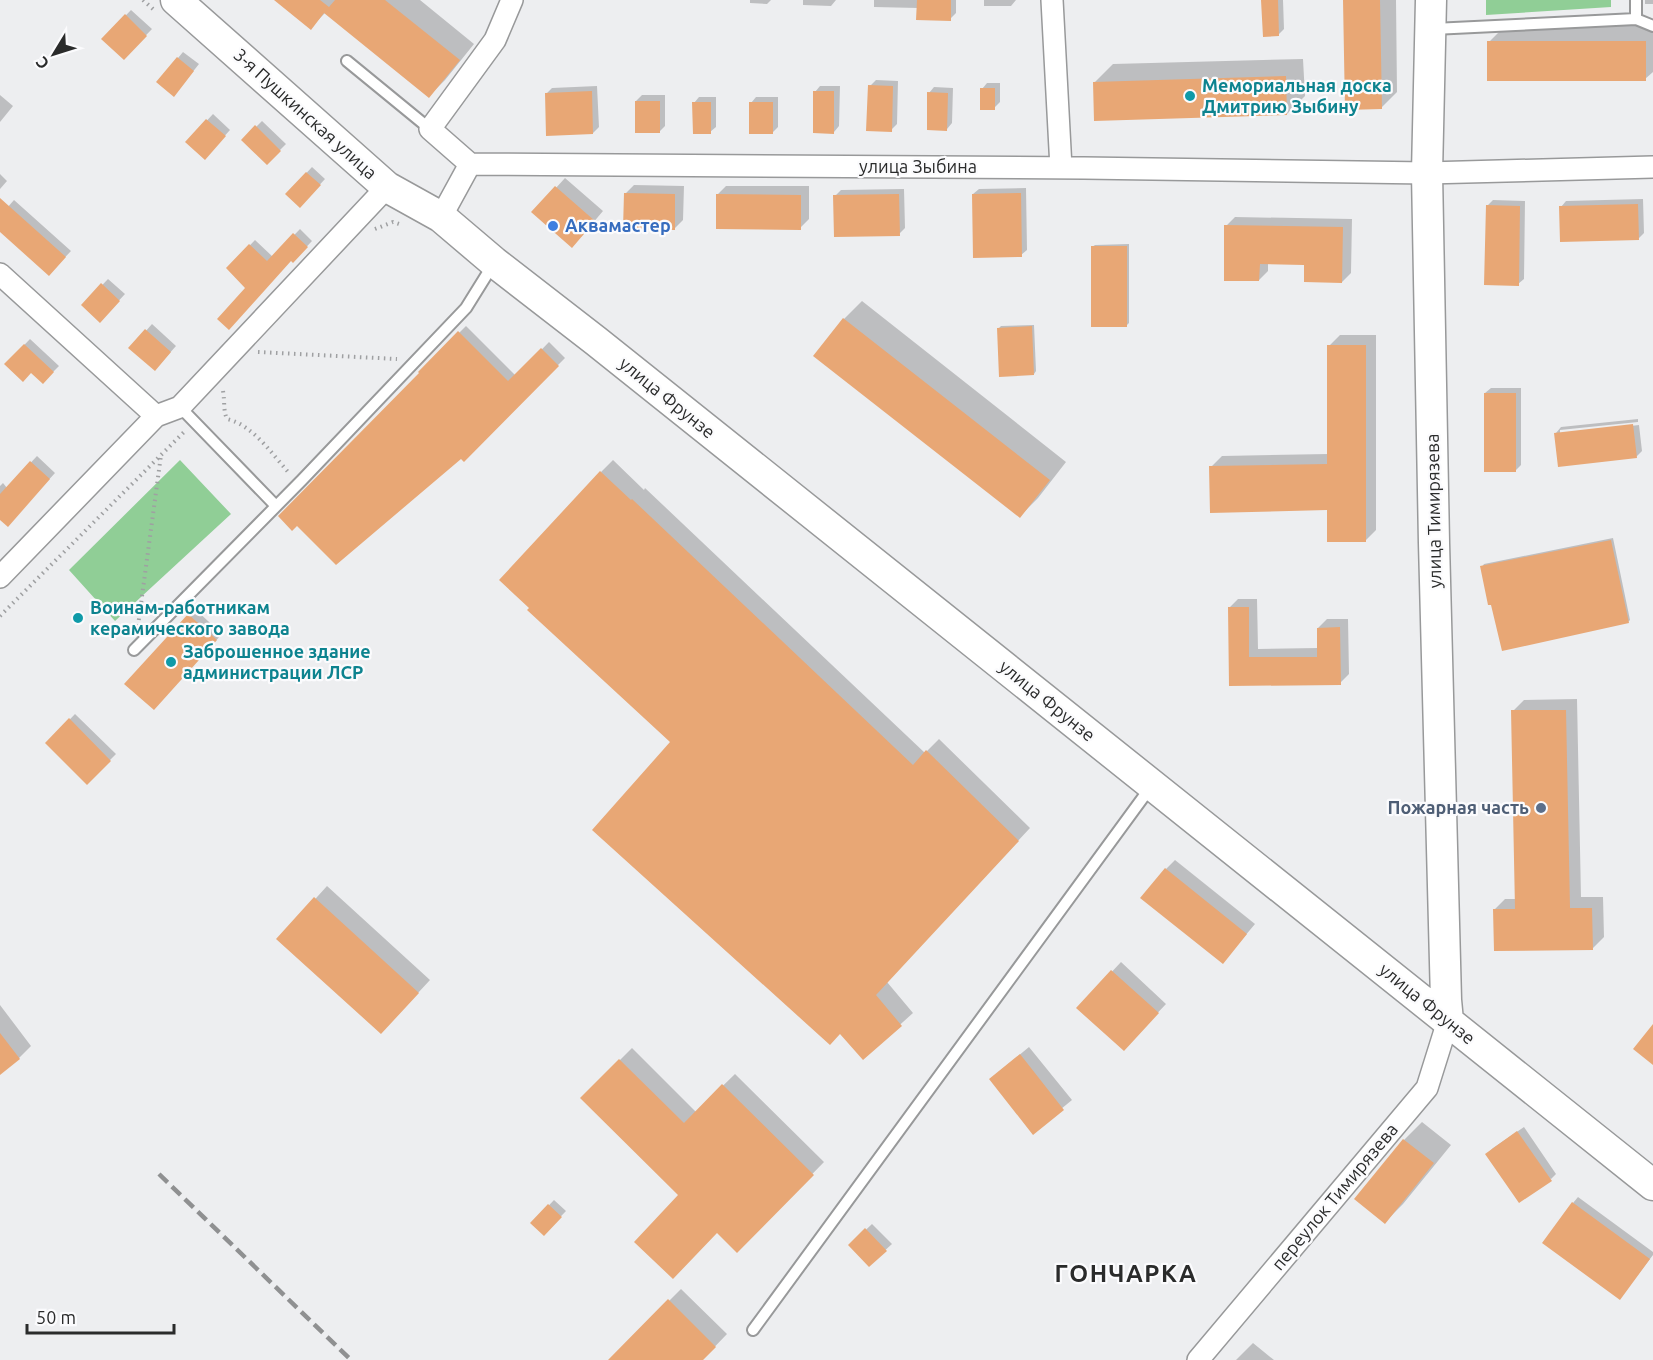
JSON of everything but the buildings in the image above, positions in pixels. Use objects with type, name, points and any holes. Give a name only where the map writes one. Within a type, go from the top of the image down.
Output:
[{"type":"main road","name":"улица Тимирязева","points":[[1431,0],[1427,173],[1434,543],[1448,1021]]},
{"type":"main road","name":"3-я Пушкинская улица","points":[[169,8],[387,187],[441,217]]},
{"type":"main road","name":"улица Фрунзе","points":[[441,217],[494,262],[615,356],[1653,1185]]},
{"type":"street","points":[[441,217],[470,164],[430,129],[495,40],[512,0]]},
{"type":"street","points":[[1052,0],[1061,168]]},
{"type":"street","name":"улица Зыбина","points":[[470,164],[1427,173],[1653,167]]},
{"type":"street","points":[[0,577],[156,416],[180,407],[387,187]]},
{"type":"street","points":[[0,274],[156,416]]},
{"type":"street","name":"переулок Тимирязева","points":[[1198,1360],[1427,1088],[1448,1021]]},
{"type":"lane","points":[[1636,0],[1636,19]]},
{"type":"lane","points":[[1430,30],[1636,19],[1653,26]]},
{"type":"lane","points":[[347,61],[430,129]]},
{"type":"lane","points":[[134,650],[299,483],[466,308],[494,262]]},
{"type":"lane","points":[[180,407],[276,506]]},
{"type":"lane","points":[[753,1330],[1152,785]]},
{"type":"path","points":[[143,0],[169,8]]},
{"type":"path","points":[[254,352],[416,360]]},
{"type":"path","points":[[223,391],[225,404],[223,411],[227,420],[250,429],[299,483]]},
{"type":"path","points":[[137,634],[161,454]]},
{"type":"green space","points":[[1486,0],[1611,0],[1611,7],[1486,15]]},
{"type":"green space","points":[[180,460],[231,514],[115,621],[69,570]]},
{"type":"railway","points":[[159,1174],[351,1360]]},
{"type":"place","name":"Мемориальная доска Дмитрию Зыбину","points":[[1190,96]]},
{"type":"place","name":"Аквамастер","points":[[553,226]]},
{"type":"place","name":"Воинам-работникам керамического завода","points":[[78,618]]},
{"type":"place","name":"Заброшенное здание администрации ЛСР","points":[[171,662]]},
{"type":"place","name":"Пожарная часть","points":[[1541,808]]},
{"type":"district","name":"ГОНЧАРКА","points":[[1126,1274]]}]
